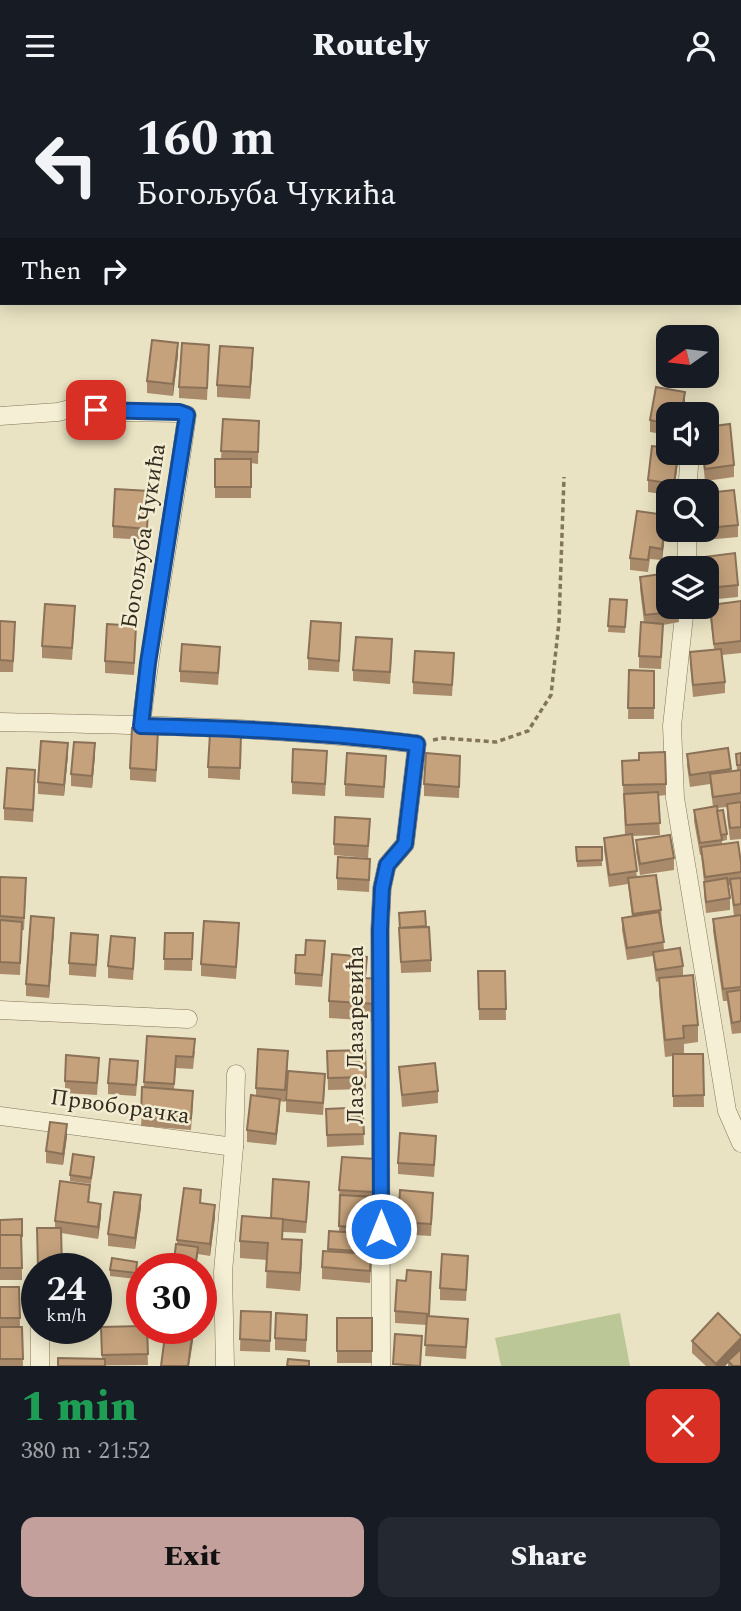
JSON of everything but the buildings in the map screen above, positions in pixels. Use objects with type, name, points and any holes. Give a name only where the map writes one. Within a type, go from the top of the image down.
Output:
[{"type":"street","name":"Богољуба Чукића","points":[[0,416],[58,412],[74,408],[122,412],[179,412],[187,415],[148,663],[141,726]]},
{"type":"street","points":[[683,619],[672,726],[675,798],[727,1111],[739,1142]]},
{"type":"street","points":[[0,722],[260,729],[336,734],[417,744]]},
{"type":"street","name":"Лазе Лазаревића","points":[[381,1366],[382,888],[387,865],[405,844],[417,744]]},
{"type":"street","points":[[0,1010],[188,1019]]},
{"type":"street","points":[[225,1366],[223,1272],[234,1147],[236,1073]]},
{"type":"street","name":"Првоборачка","points":[[0,1116],[234,1147]]},
{"type":"street","points":[[40,1344],[40,1366]]},
{"type":"path","points":[[417,744],[443,738],[496,741],[528,731],[551,695],[559,622],[564,477]]},
{"type":"green space","points":[[620,1313],[630,1366],[501,1366],[495,1338]]},
{"type":"route","points":[[96,410],[179,412],[187,415],[180,474],[148,663],[141,726],[336,734],[417,744],[405,844],[387,865],[382,888],[381,1229]]}]
